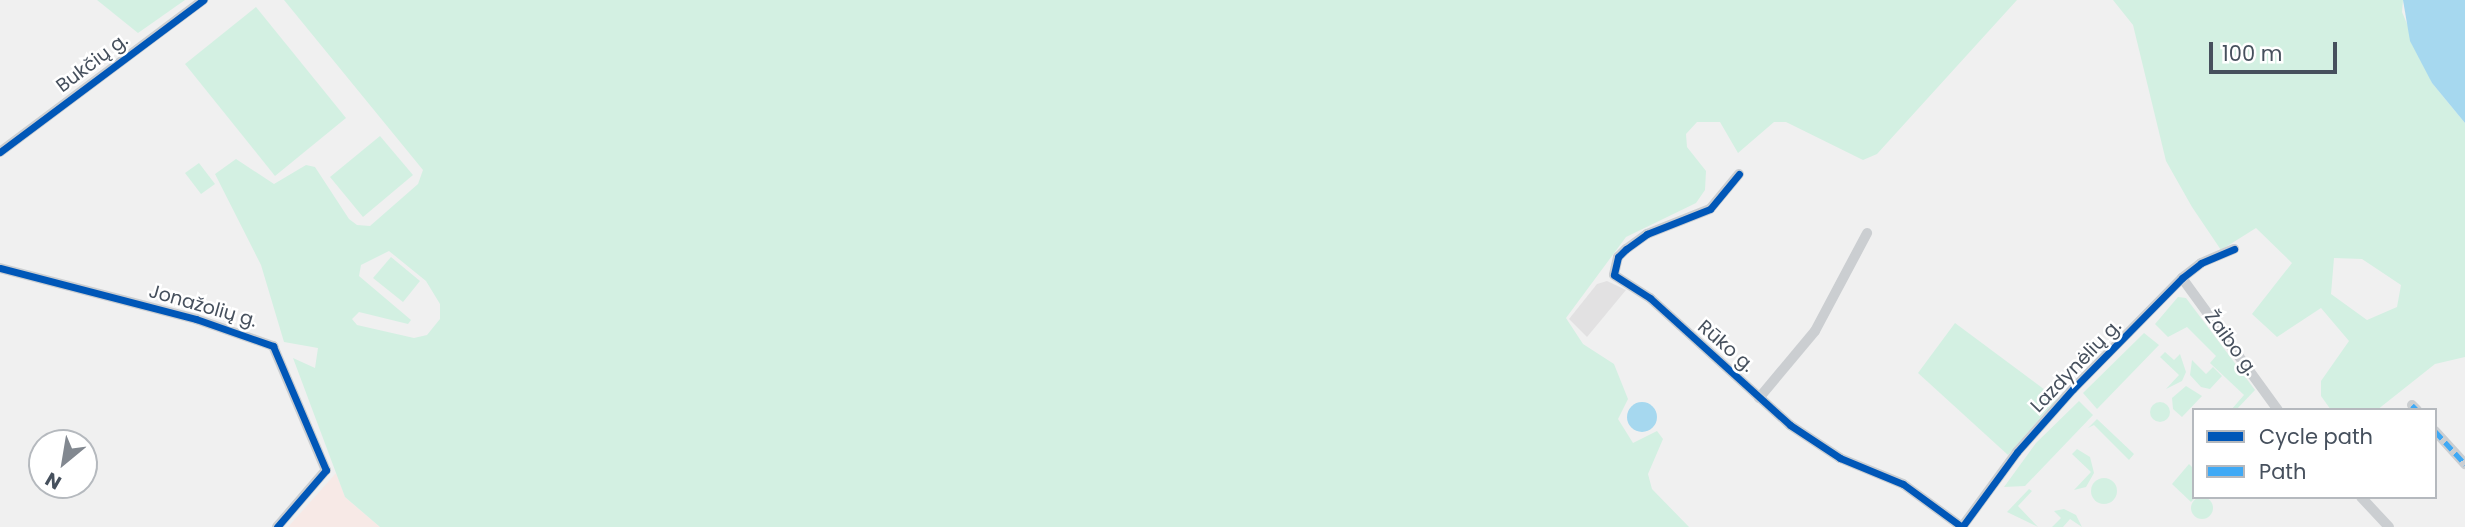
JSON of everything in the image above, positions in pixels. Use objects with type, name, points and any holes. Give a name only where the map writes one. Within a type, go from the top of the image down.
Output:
[{"type":"street","name":"Bukčių g.","points":[[0,152],[203,0]]},
{"type":"street","name":"Rūko g.","points":[[1739,174],[1710,209],[1647,234],[1626,248],[1618,257],[1614,275],[1650,298],[1759,398],[1822,448],[1902,484],[1962,527]]},
{"type":"street","points":[[1759,398],[1815,331],[1867,233]]},
{"type":"street","name":"Lazdynėlių g.","points":[[1962,527],[2017,452],[2073,389],[2182,278],[2201,263],[2234,249]]},
{"type":"street","name":"Jonažolių g.","points":[[0,268],[196,319],[273,346],[326,470],[277,527]]},
{"type":"street","name":"Žaibo g.","points":[[2182,278],[2277,408]]},
{"type":"street","points":[[2437,433],[2465,464]]},
{"type":"street","points":[[2363,499],[2389,527]]},
{"type":"shaded area","points":[[1607,281],[1626,290],[1587,337],[1569,319],[1597,284]]},
{"type":"shaded area","points":[[336,473],[345,497],[380,527],[288,527]]},
{"type":"green space","points":[[97,0],[185,0],[138,33]]},
{"type":"green space","points":[[284,0],[2017,0],[1877,154],[1863,160],[1786,122],[1774,122],[1738,153],[1720,122],[1697,122],[1686,134],[1687,147],[1706,171],[1705,190],[1696,203],[1626,237],[1566,318],[1583,344],[1614,364],[1628,399],[1618,419],[1633,443],[1657,431],[1663,439],[1648,474],[1652,489],[1689,527],[380,527],[345,497],[293,358],[315,368],[318,348],[284,342],[261,265],[215,174],[236,159],[274,184],[306,165],[315,167],[349,219],[357,225],[370,226],[418,184],[423,170]],"holes":[[[389,251],[426,281],[440,304],[440,319],[427,335],[414,338],[357,325],[352,319],[359,312],[408,324],[411,320],[359,276],[361,265]]]},
{"type":"green space","points":[[2113,0],[2403,0],[2402,12],[2432,83],[2465,123],[2465,357],[2435,364],[2380,408],[2330,408],[2321,396],[2321,381],[2349,341],[2321,308],[2277,337],[2252,314],[2292,263],[2256,228],[2221,250],[2166,161],[2133,25]],"holes":[[[2334,258],[2362,259],[2401,285],[2397,307],[2367,320],[2331,294]]]},
{"type":"green space","points":[[256,7],[346,118],[275,176],[185,64]]},
{"type":"green space","points":[[380,136],[413,175],[363,217],[330,177]]},
{"type":"green space","points":[[199,163],[215,184],[201,194],[185,173]]},
{"type":"green space","points":[[391,257],[420,281],[403,302],[373,278]]},
{"type":"green space","points":[[2178,297],[2186,298],[2255,390],[2238,408],[2233,408],[2244,395],[2210,363],[2216,356],[2187,327],[2168,337],[2155,324]]},
{"type":"green space","points":[[1955,323],[2057,399],[2008,455],[1918,373]]},
{"type":"green space","points":[[2144,333],[2159,345],[2097,409],[2083,393]]},
{"type":"green space","points":[[2165,352],[2174,360],[2180,354],[2186,372],[2182,381],[2166,389],[2179,375],[2160,357]]},
{"type":"green space","points":[[2192,360],[2206,374],[2213,367],[2222,376],[2210,389],[2201,387],[2190,375]]},
{"type":"green space","points":[[2186,386],[2202,396],[2182,417],[2173,409],[2172,398]]},
{"type":"green space","points":[[2079,401],[2093,415],[2025,486],[2004,487],[2036,443]]},
{"type":"green space","points":[[2160,402],[2167,405],[2170,412],[2167,419],[2160,422],[2153,419],[2150,412],[2153,405]]},
{"type":"green space","points":[[2097,419],[2134,454],[2129,460],[2094,425],[2088,428]]},
{"type":"green space","points":[[2077,449],[2090,457],[2094,473],[2086,487],[2074,490],[2091,472],[2072,454]]},
{"type":"green space","points":[[2189,464],[2192,467],[2194,499],[2191,502],[2172,484]]},
{"type":"green space","points":[[2104,478],[2113,482],[2117,491],[2113,500],[2104,504],[2095,500],[2091,491],[2095,482]]},
{"type":"green space","points":[[2029,489],[2032,491],[2018,506],[2038,527],[2007,512]]},
{"type":"green space","points":[[2208,499],[2212,504],[2210,516],[2202,519],[2194,516],[2191,508],[2194,500]]},
{"type":"green space","points":[[2064,509],[2076,515],[2082,527],[2070,519],[2063,527],[2052,527],[2061,518],[2054,511]]},
{"type":"water","points":[[2403,0],[2465,0],[2465,123],[2432,83],[2410,41]]},
{"type":"water","points":[[1642,402],[1653,406],[1657,417],[1653,428],[1642,432],[1631,428],[1627,417],[1631,406]]},
{"type":"marked path","points":[[2412,405],[2415,408]]},
{"type":"marked path","points":[[2437,433],[2465,464]]},
{"type":"cycle path","points":[[0,152],[203,0]]},
{"type":"cycle path","points":[[1739,174],[1710,209],[1647,234],[1626,249],[1618,257],[1614,275],[1650,298],[1790,425],[1840,458],[1903,484],[1962,527],[2017,452],[2073,389],[2182,278],[2201,263],[2234,249]]},
{"type":"cycle path","points":[[0,268],[196,319],[273,346],[326,470],[277,527]]}]
